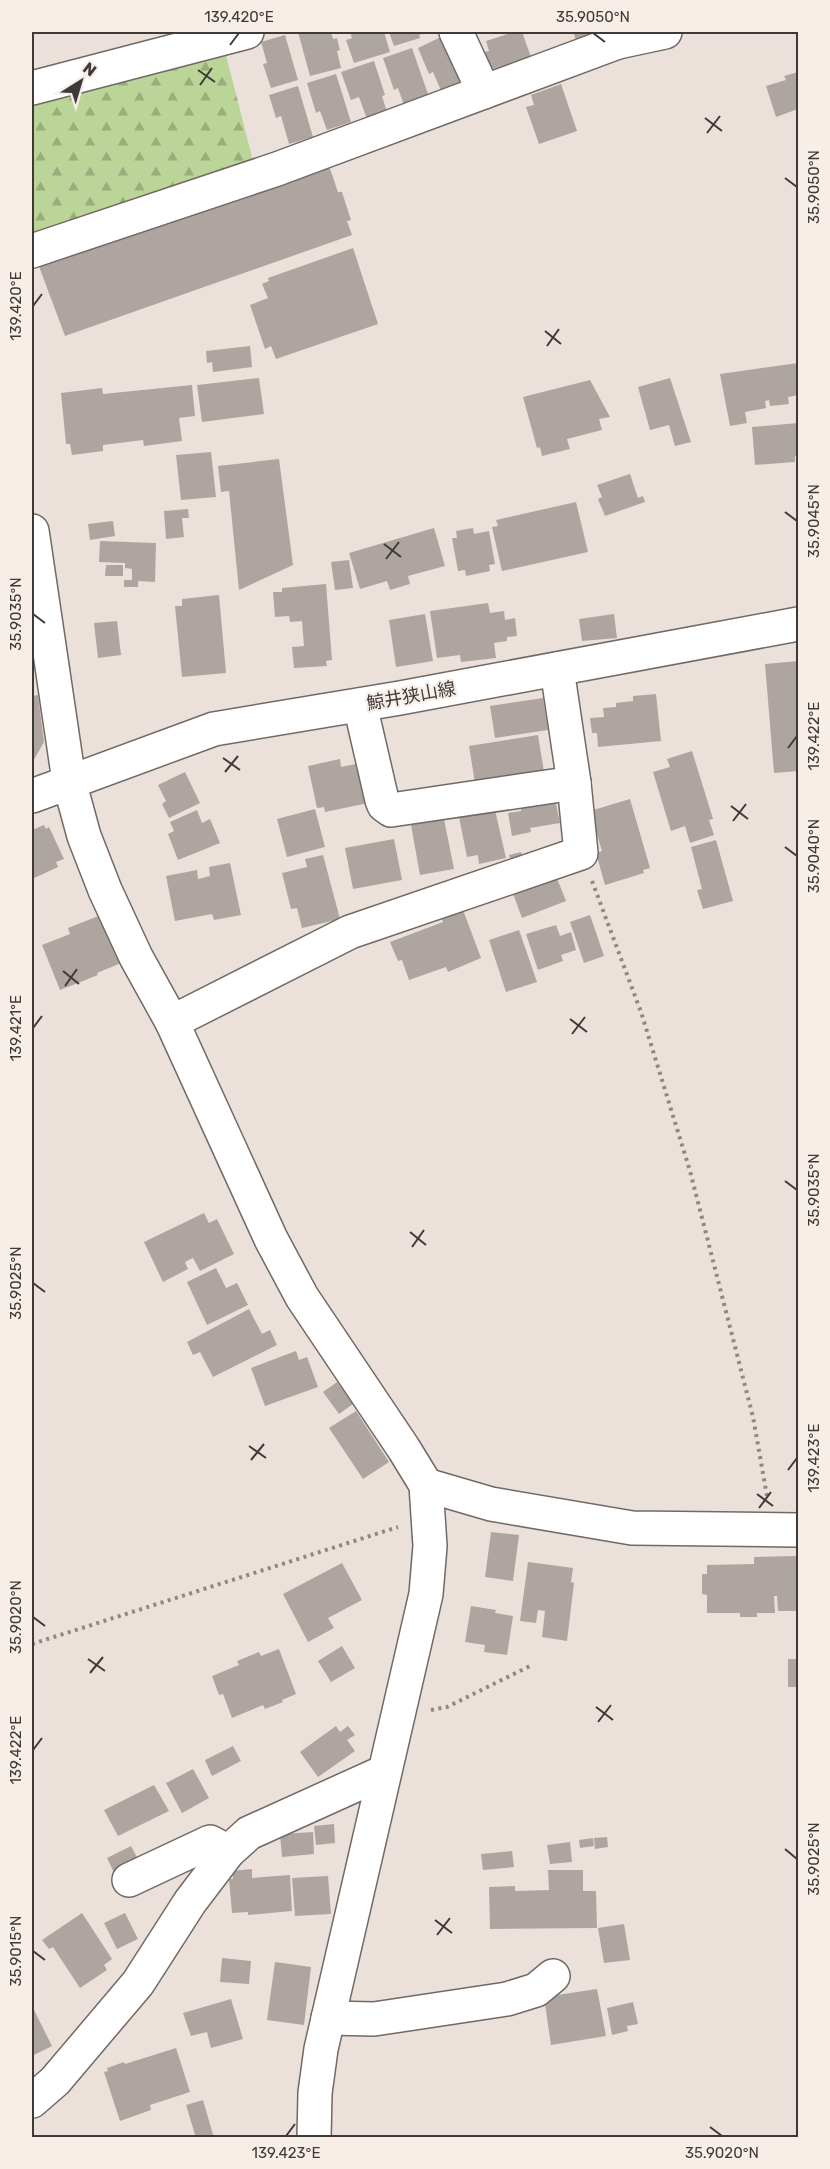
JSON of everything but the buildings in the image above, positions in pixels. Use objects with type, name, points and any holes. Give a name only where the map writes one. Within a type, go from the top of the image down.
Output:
[{"type":"street","points":[[32,88],[247,32]]},
{"type":"street","points":[[456,32],[484,92]]},
{"type":"street","points":[[32,251],[277,169],[484,92],[616,37],[665,32]]},
{"type":"street","points":[[32,531],[69,781],[84,836],[105,890],[136,957],[172,1022],[271,1239],[302,1297],[404,1449],[428,1500],[430,1546],[426,1594],[328,2018],[315,2093],[314,2138]]},
{"type":"street","name":"鯨井狭山線","points":[[32,796],[214,729],[360,705],[798,624]]},
{"type":"street","points":[[172,1022],[350,932],[581,853],[574,783],[557,669]]},
{"type":"street","points":[[360,705],[382,800],[384,805],[391,810],[574,783]]},
{"type":"street","points":[[428,1500],[491,1504],[632,1528],[786,1531]]},
{"type":"street","points":[[32,2101],[54,2081],[138,1983],[190,1902],[228,1852],[249,1833],[384,1772]]},
{"type":"street","points":[[129,1880],[210,1842],[228,1852]]},
{"type":"street","points":[[328,2018],[374,2019],[507,1999],[536,1990],[553,1977]]},
{"type":"path","points":[[581,853],[641,1012],[690,1171],[753,1417],[786,1531]]},
{"type":"path","points":[[32,1644],[428,1500]]},
{"type":"path","points":[[397,1715],[447,1707],[532,1665]]},
{"type":"green space","points":[[224,47],[254,165],[32,240],[32,97]]}]
